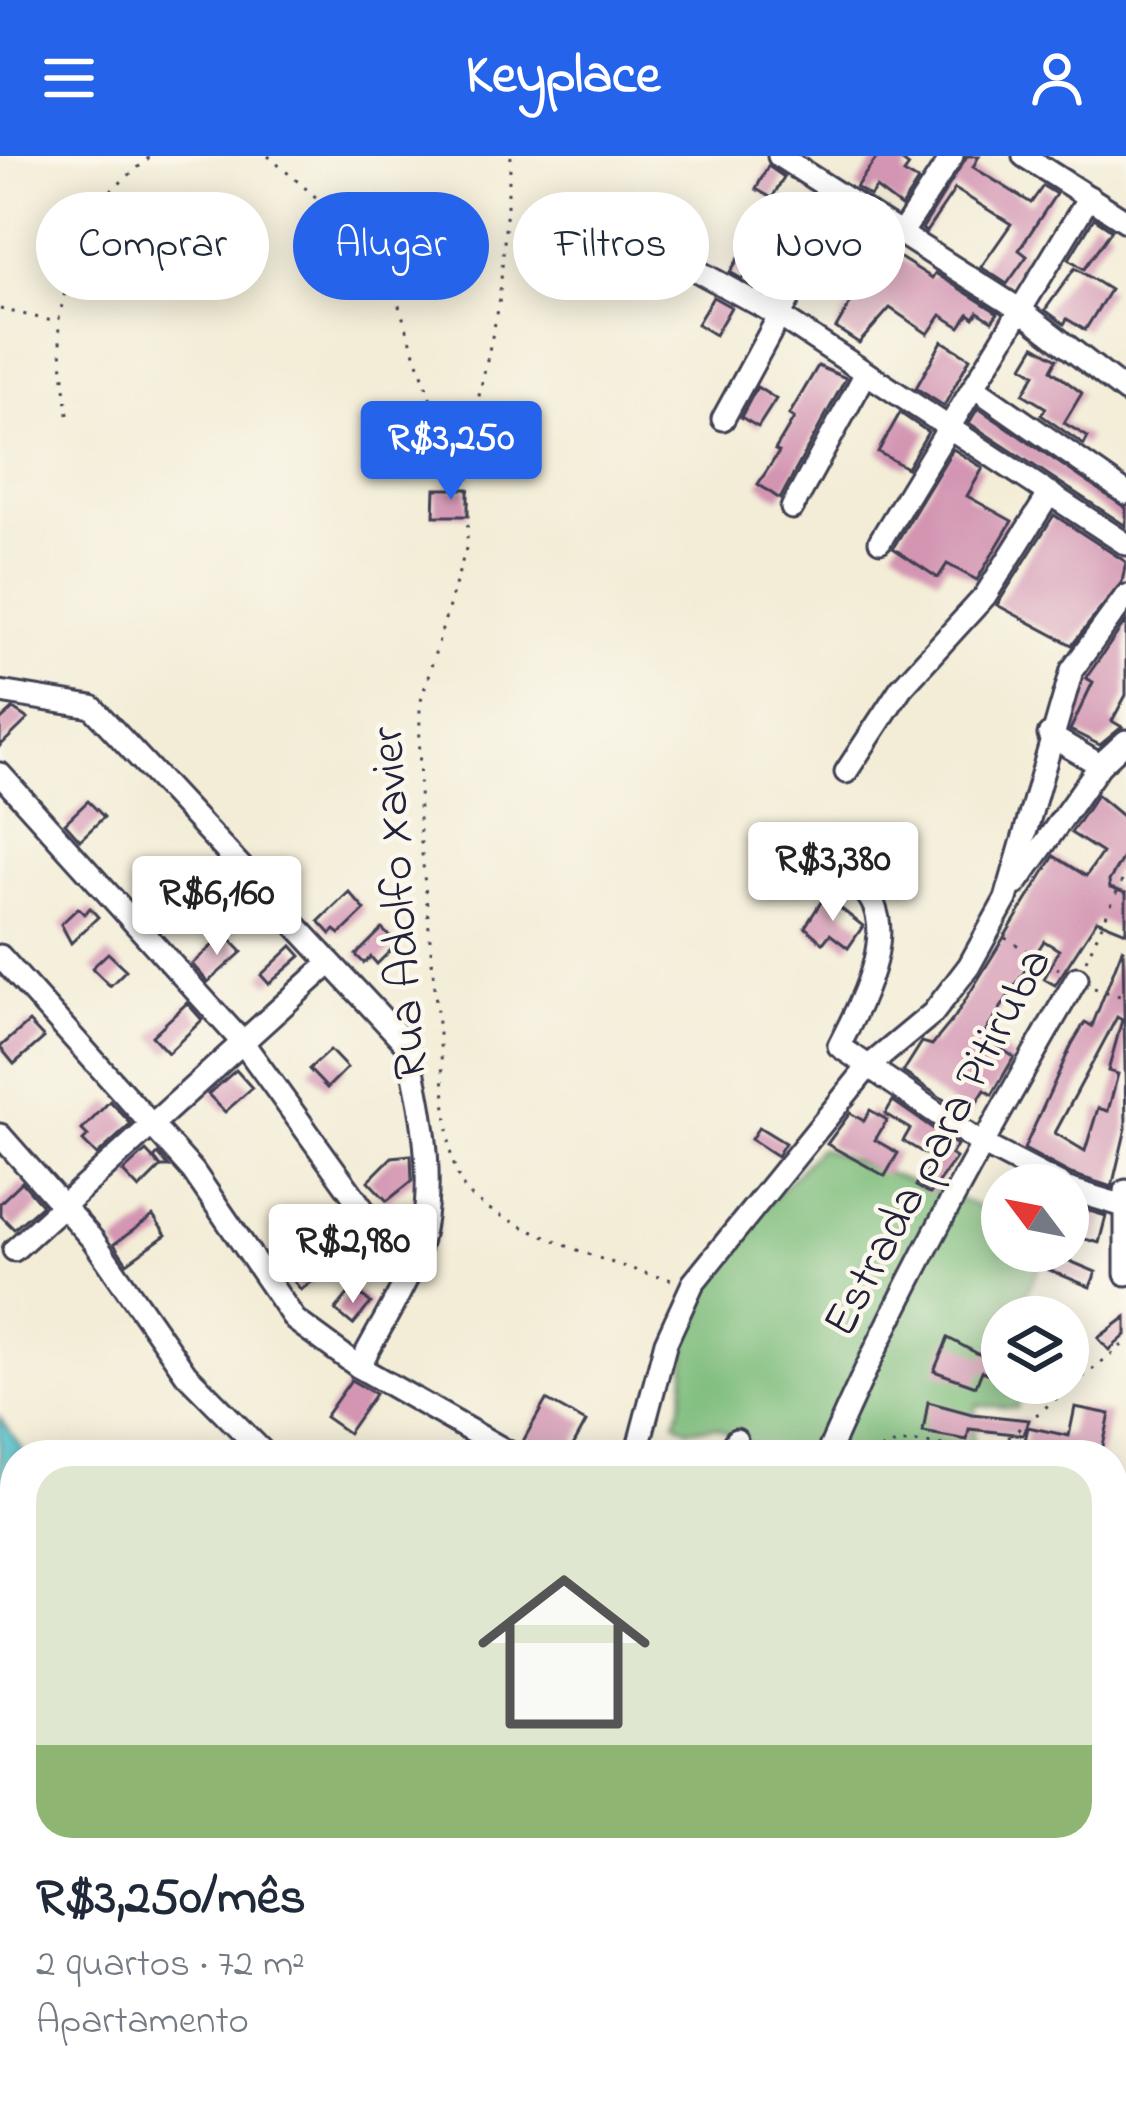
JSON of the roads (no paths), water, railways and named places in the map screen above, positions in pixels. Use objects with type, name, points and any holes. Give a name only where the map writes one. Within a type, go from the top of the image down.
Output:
[{"type":"street","points":[[779,156],[831,192]]},
{"type":"street","points":[[905,228],[952,156]]},
{"type":"street","points":[[1024,156],[1126,221]]},
{"type":"street","points":[[880,541],[1089,197]]},
{"type":"street","points":[[905,237],[1022,311],[1126,392]]},
{"type":"street","points":[[709,277],[778,315],[1126,544]]},
{"type":"street","points":[[723,419],[786,300]]},
{"type":"street","points":[[792,508],[866,373]]},
{"type":"street","points":[[974,387],[1126,493]]},
{"type":"street","points":[[846,772],[901,688],[985,596],[1050,493]]},
{"type":"street","points":[[1006,899],[1049,735],[1077,661],[1126,596]]},
{"type":"street","points":[[0,692],[92,707],[407,1045],[418,1087],[427,1195],[414,1264],[359,1366]]},
{"type":"street","points":[[1049,735],[1100,765]]},
{"type":"street","points":[[640,1440],[666,1342],[693,1283],[868,1067],[952,993],[1006,899],[1100,765],[1126,741]]},
{"type":"street","points":[[0,774],[243,1043],[375,1226],[414,1264]]},
{"type":"street","points":[[860,887],[880,913],[879,931],[862,1000],[839,1046],[980,1143],[1020,1164]]},
{"type":"street","points":[[0,956],[155,1124],[295,1320],[359,1366],[487,1440]]},
{"type":"street","points":[[14,1250],[331,963]]},
{"type":"street","name":"Estrada para Pitiruba","points":[[833,1440],[875,1345],[980,1143],[1077,978]]},
{"type":"street","points":[[0,1135],[65,1204],[186,1374],[251,1440]]},
{"type":"street","points":[[1089,1192],[1125,1198],[1126,1274]]},
{"type":"water","points":[[0,1417],[16,1440],[0,1440]]}]
